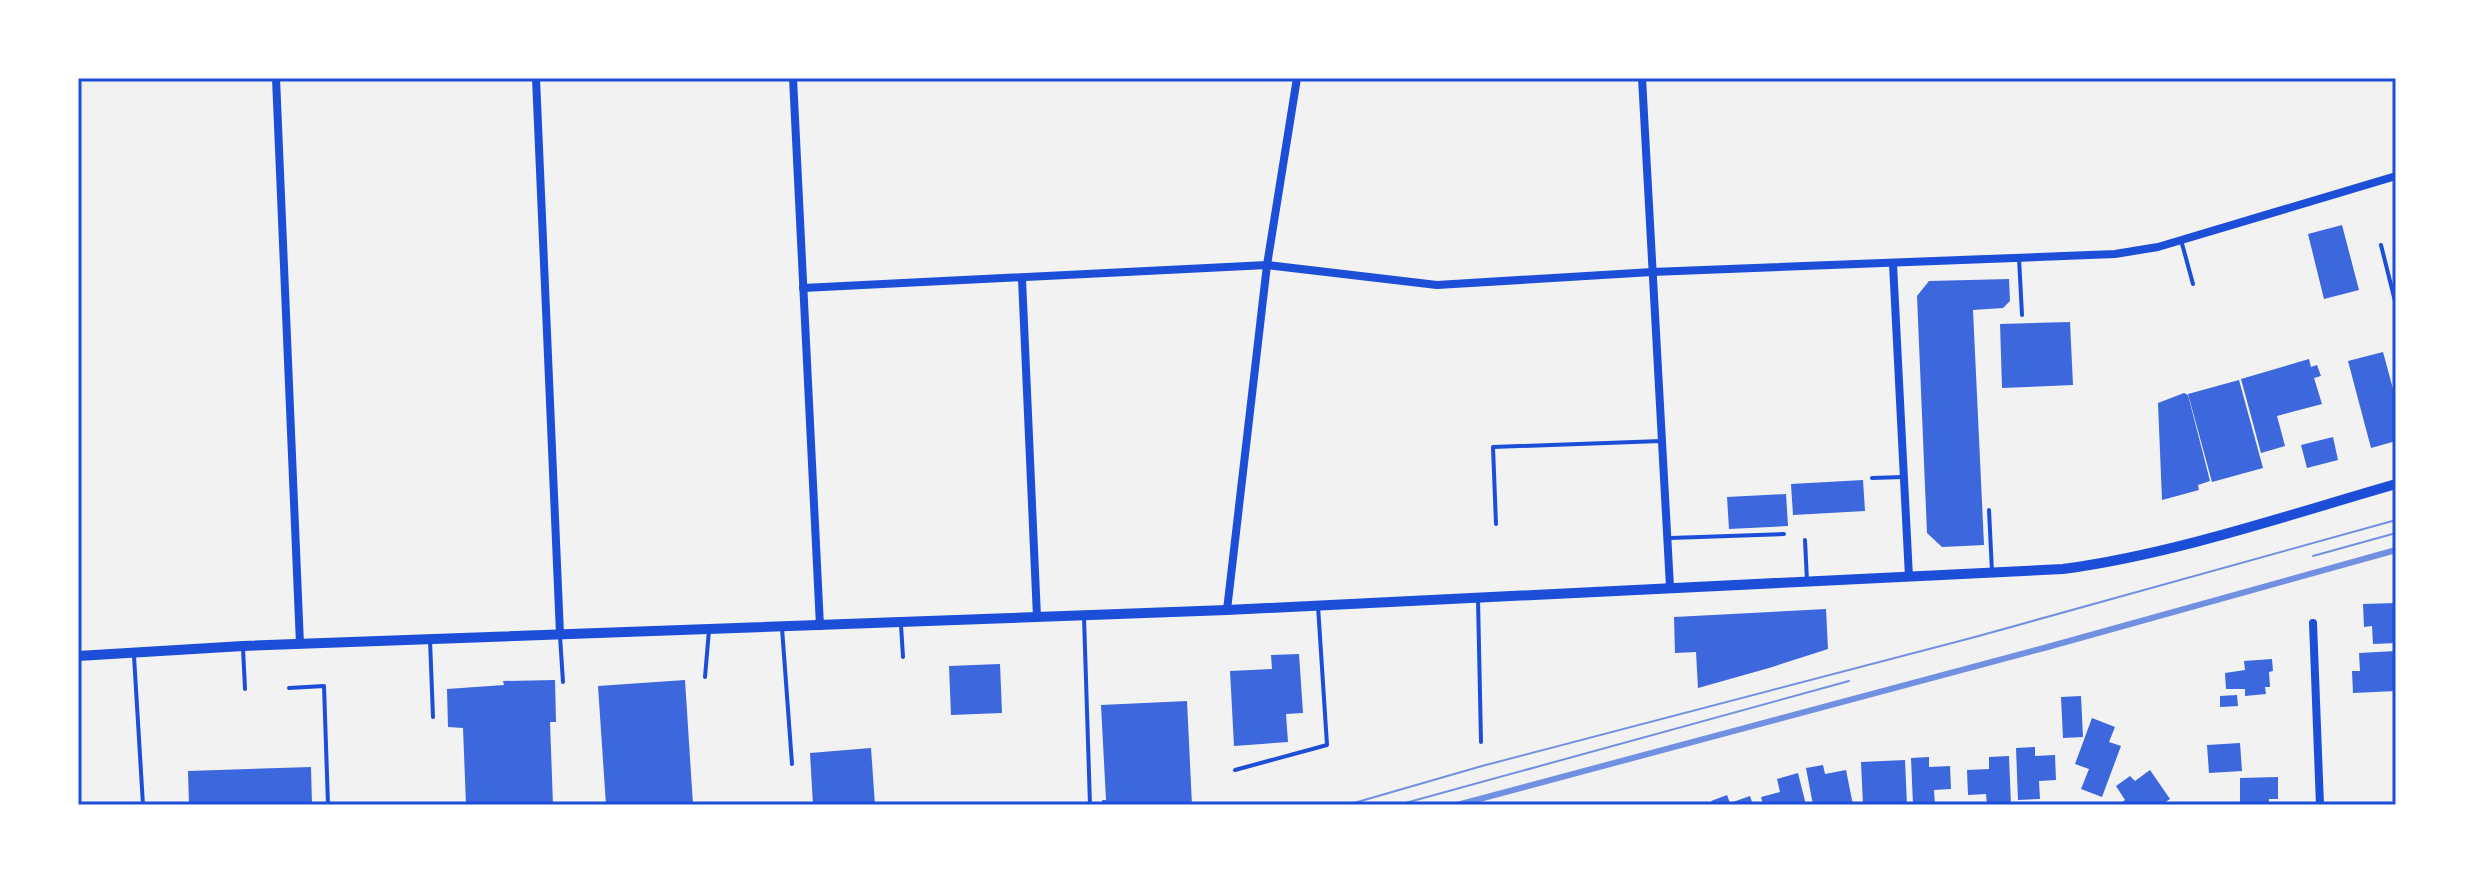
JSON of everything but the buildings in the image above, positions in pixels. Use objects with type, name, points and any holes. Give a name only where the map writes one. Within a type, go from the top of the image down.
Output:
[{"type":"street","points":[[276,78],[300,644]]},
{"type":"street","points":[[536,78],[560,634]]},
{"type":"street","points":[[793,78],[820,626]]},
{"type":"street","points":[[1227,610],[1267,265],[1297,78]]},
{"type":"street","points":[[1642,78],[1670,587]]},
{"type":"street","points":[[803,288],[1267,265],[1437,285],[1652,272],[2115,254],[2181,240],[2396,176]]},
{"type":"street","points":[[1893,264],[1909,577]]},
{"type":"street","points":[[1022,279],[1037,617]]},
{"type":"street","points":[[78,656],[243,646],[1227,610],[2075,567],[2137,556],[2396,484]]},
{"type":"street","points":[[2313,623],[2320,805]]},
{"type":"lane","points":[[2181,240],[2193,284]]},
{"type":"lane","points":[[2381,245],[2396,305]]},
{"type":"lane","points":[[2019,258],[2022,315]]},
{"type":"lane","points":[[1496,524],[1493,447],[1661,441]]},
{"type":"lane","points":[[1872,478],[1905,477]]},
{"type":"lane","points":[[1989,510],[1992,573]]},
{"type":"lane","points":[[1667,538],[1784,534]]},
{"type":"lane","points":[[1805,540],[1807,581]]},
{"type":"lane","points":[[1478,596],[1481,742]]},
{"type":"lane","points":[[1235,770],[1327,745],[1318,604]]},
{"type":"lane","points":[[1084,615],[1090,805]]},
{"type":"lane","points":[[901,622],[903,657]]},
{"type":"lane","points":[[782,628],[792,764]]},
{"type":"lane","points":[[705,677],[709,630]]},
{"type":"lane","points":[[560,634],[563,682]]},
{"type":"lane","points":[[430,639],[433,717]]},
{"type":"lane","points":[[243,646],[245,689]]},
{"type":"lane","points":[[134,651],[143,805]]},
{"type":"lane","points":[[289,688],[324,686],[328,805]]},
{"type":"tram line","points":[[1347,805],[1482,766],[1975,637],[2396,520]]},
{"type":"tram line","points":[[2313,556],[2396,533]]},
{"type":"tram line","points":[[1398,805],[1849,681]]},
{"type":"railway","points":[[1457,805],[2396,550]]}]
